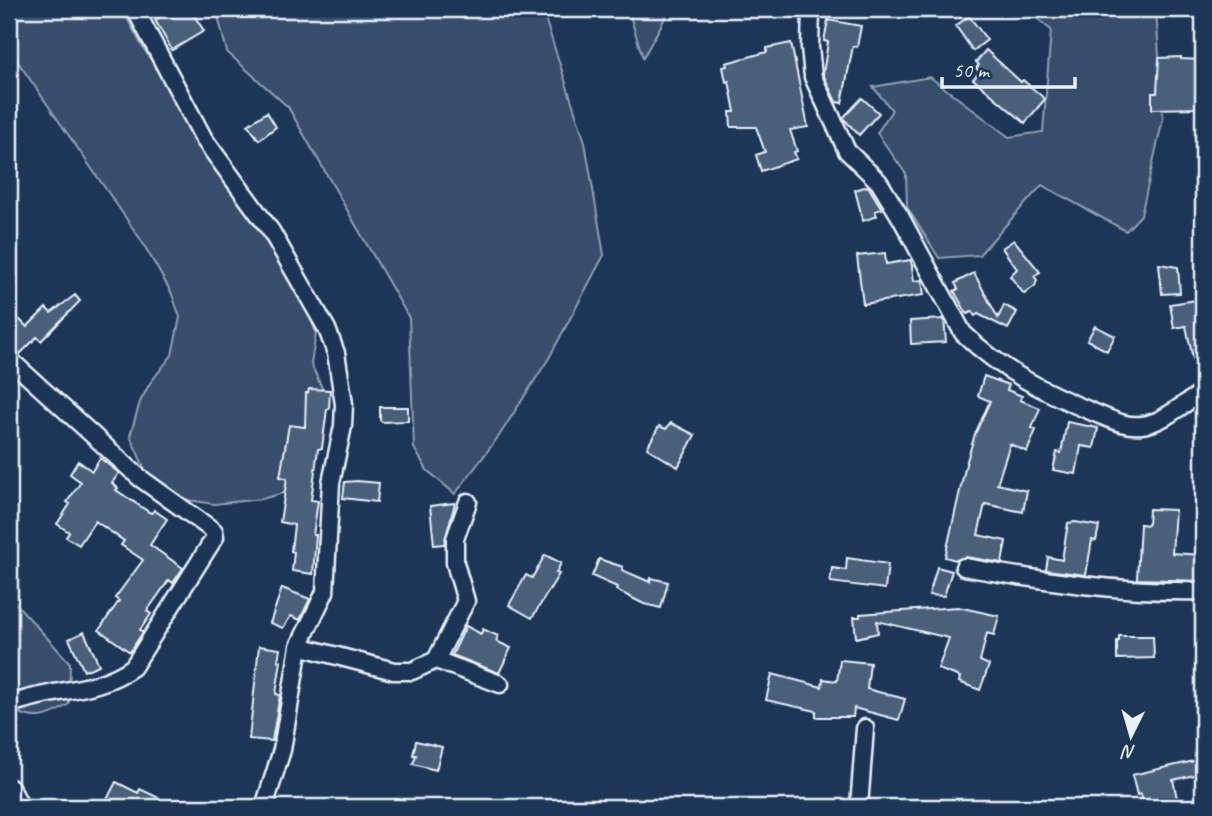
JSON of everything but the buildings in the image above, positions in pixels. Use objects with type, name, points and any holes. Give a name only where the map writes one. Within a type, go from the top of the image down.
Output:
[{"type":"street","points":[[135,9],[204,139],[271,232],[327,329],[337,353],[344,404],[343,426],[331,483],[325,592],[299,646],[282,750],[264,807]]},
{"type":"street","points":[[811,9],[810,47],[813,77],[847,151],[879,182],[963,333],[977,347],[1033,386],[1126,425],[1143,425],[1159,419],[1203,393]]},
{"type":"street","points":[[9,359],[140,478],[214,531],[215,537],[133,667],[98,685],[31,697],[9,705]]},
{"type":"street","points":[[299,646],[394,671],[412,671],[436,660],[466,601],[455,563],[455,539],[468,502]]},
{"type":"street","points":[[964,567],[1100,588],[1153,592],[1203,591]]},
{"type":"street","points":[[436,660],[500,684]]},
{"type":"street","points":[[859,807],[865,728]]},
{"type":"street","points":[[9,790],[18,807]]},
{"type":"shaded area","points":[[9,9],[122,9],[142,46],[298,284],[316,333],[311,364],[324,392],[291,491],[262,499],[214,504],[175,498],[147,474],[130,436],[140,402],[150,383],[172,355],[180,317],[171,292],[141,240],[9,49]]},
{"type":"shaded area","points":[[216,9],[542,9],[585,142],[604,255],[549,358],[499,436],[455,494],[427,470],[414,448],[409,318],[288,107],[227,52]]},
{"type":"shaded area","points":[[628,9],[670,9],[643,58]]},
{"type":"shaded area","points":[[1026,9],[1156,9],[1163,119],[1141,215],[1126,231],[1042,185],[979,255],[939,258],[907,207],[906,174],[877,133],[892,110],[873,87],[930,77],[1009,137],[1043,132],[1051,30]]},
{"type":"shaded area","points":[[9,596],[70,663],[69,704],[46,716],[26,716],[9,709]]}]
